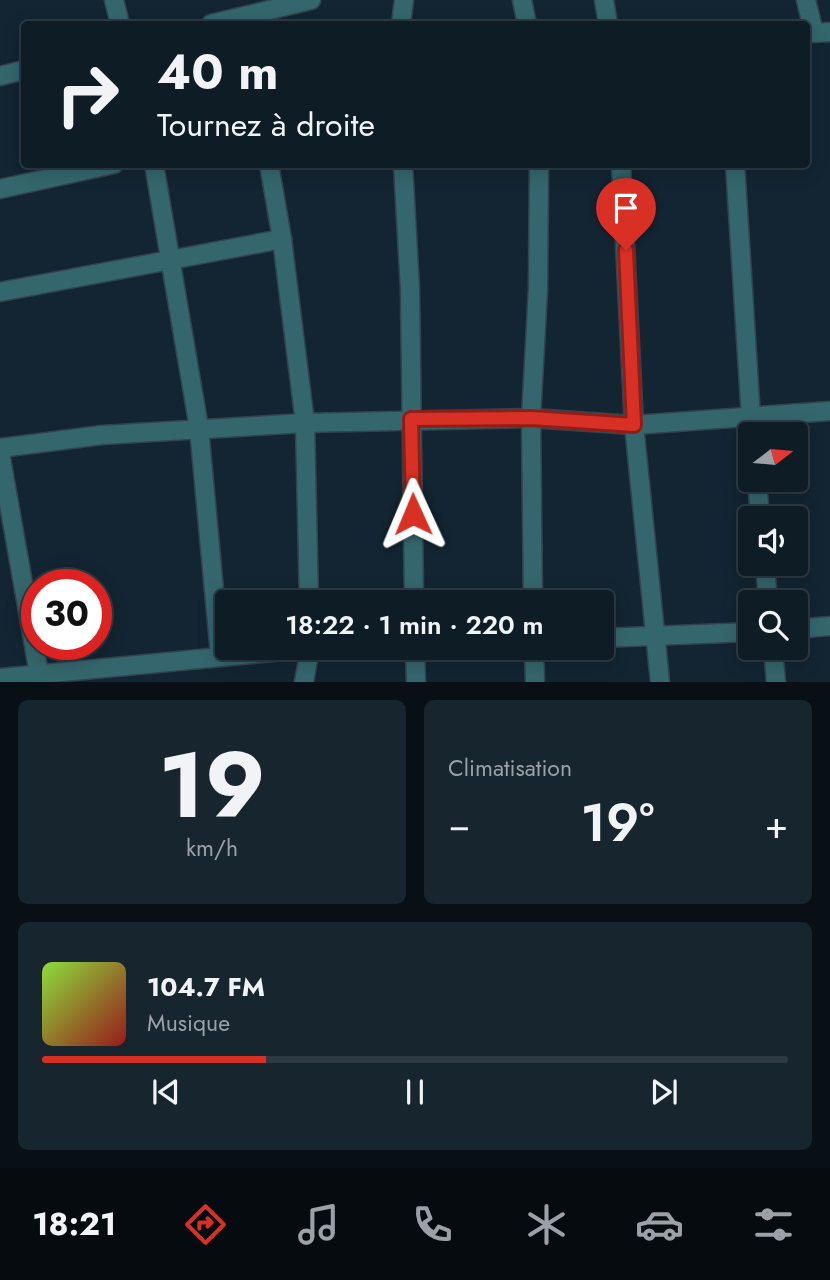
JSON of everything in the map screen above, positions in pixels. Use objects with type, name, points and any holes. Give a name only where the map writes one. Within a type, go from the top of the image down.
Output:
[{"type":"street","points":[[114,0],[119,21]]},
{"type":"street","points":[[239,21],[311,0]]},
{"type":"street","points":[[401,21],[404,0]]},
{"type":"street","points":[[522,0],[526,21]]},
{"type":"street","points":[[604,0],[608,21]]},
{"type":"street","points":[[806,0],[817,33]]},
{"type":"street","points":[[0,76],[21,71]]},
{"type":"street","points":[[0,189],[96,168]]},
{"type":"street","points":[[155,168],[199,428],[215,601]]},
{"type":"street","points":[[270,168],[282,239],[305,423],[309,590]]},
{"type":"street","points":[[403,168],[410,289],[414,590]]},
{"type":"street","points":[[533,590],[531,418],[538,289],[539,168]]},
{"type":"street","points":[[621,168],[634,425],[660,681]]},
{"type":"street","points":[[735,168],[752,422]]},
{"type":"street","points":[[0,292],[282,239]]},
{"type":"street","points":[[773,422],[830,411]]},
{"type":"street","points":[[39,674],[0,451],[102,435],[411,419],[531,418],[634,425],[738,426]]},
{"type":"street","points":[[808,628],[830,626]]},
{"type":"street","points":[[614,638],[738,633]]},
{"type":"street","points":[[0,678],[39,674],[92,675],[215,656]]},
{"type":"street","points":[[304,681],[308,660]]},
{"type":"street","points":[[415,660],[416,681]]},
{"type":"street","points":[[534,660],[535,681]]},
{"type":"street","points":[[774,660],[776,681]]},
{"type":"route","points":[[413,514],[411,419],[531,418],[634,425],[626,250]]}]
